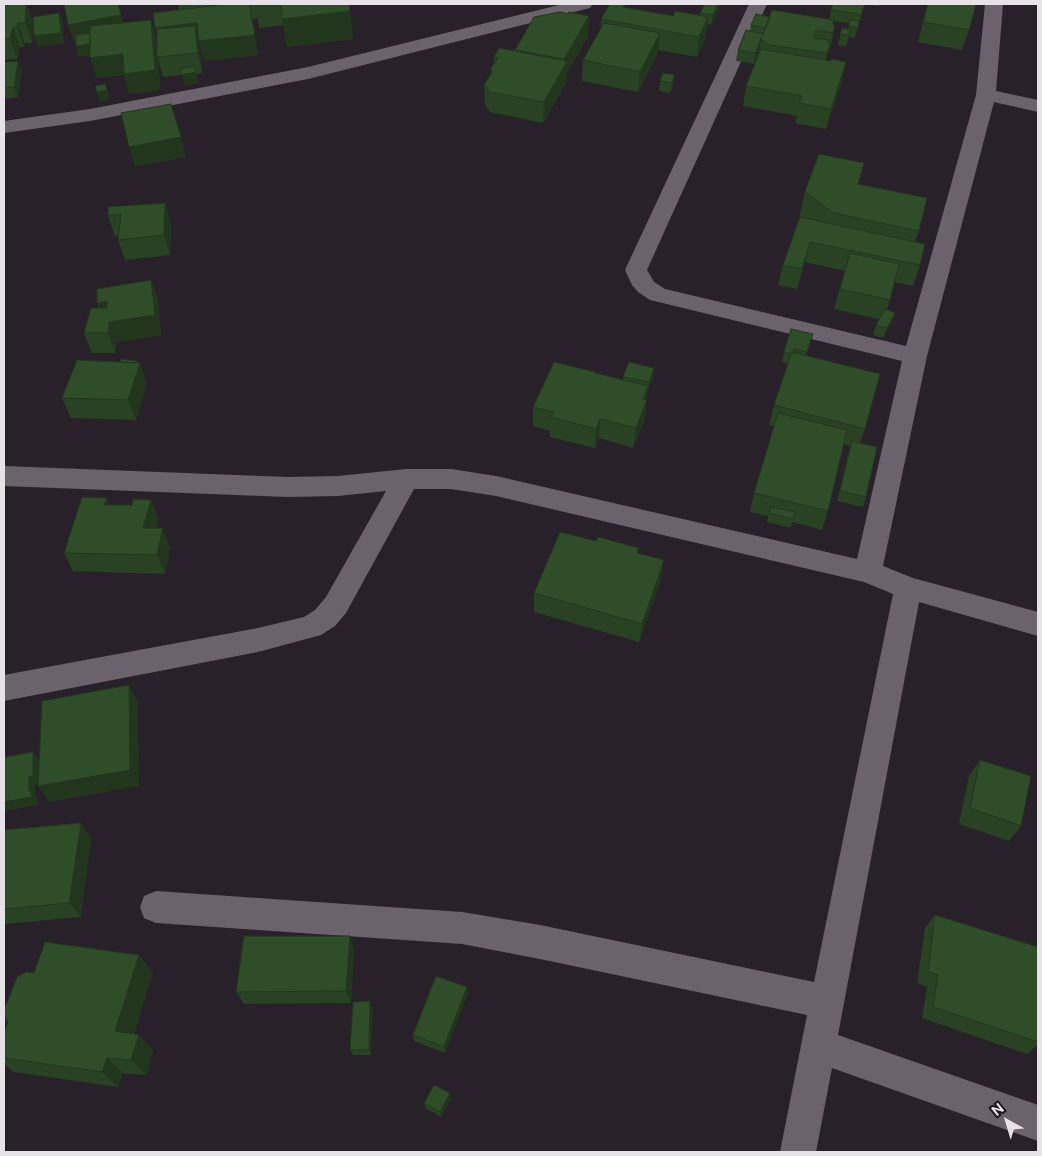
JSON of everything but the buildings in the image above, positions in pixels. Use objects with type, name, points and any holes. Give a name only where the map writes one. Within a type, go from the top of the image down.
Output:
[{"type":"street","points":[[4,127],[90,115],[308,73],[584,4]]},
{"type":"street","points":[[758,4],[636,270],[640,280],[646,287],[658,295],[915,356]]},
{"type":"street","points":[[868,572],[915,356],[986,95],[994,4]]},
{"type":"street","points":[[986,95],[1038,106]]},
{"type":"street","points":[[4,476],[288,487],[338,486],[406,479],[451,479],[496,486],[868,572],[908,588],[1038,624]]},
{"type":"street","points":[[4,688],[258,640],[311,626],[325,618],[336,605],[406,479]]},
{"type":"street","points":[[798,1152],[908,588]]},
{"type":"street","points":[[156,907],[462,928],[540,942],[827,1002]]},
{"type":"street","points":[[818,1045],[1038,1123]]}]
